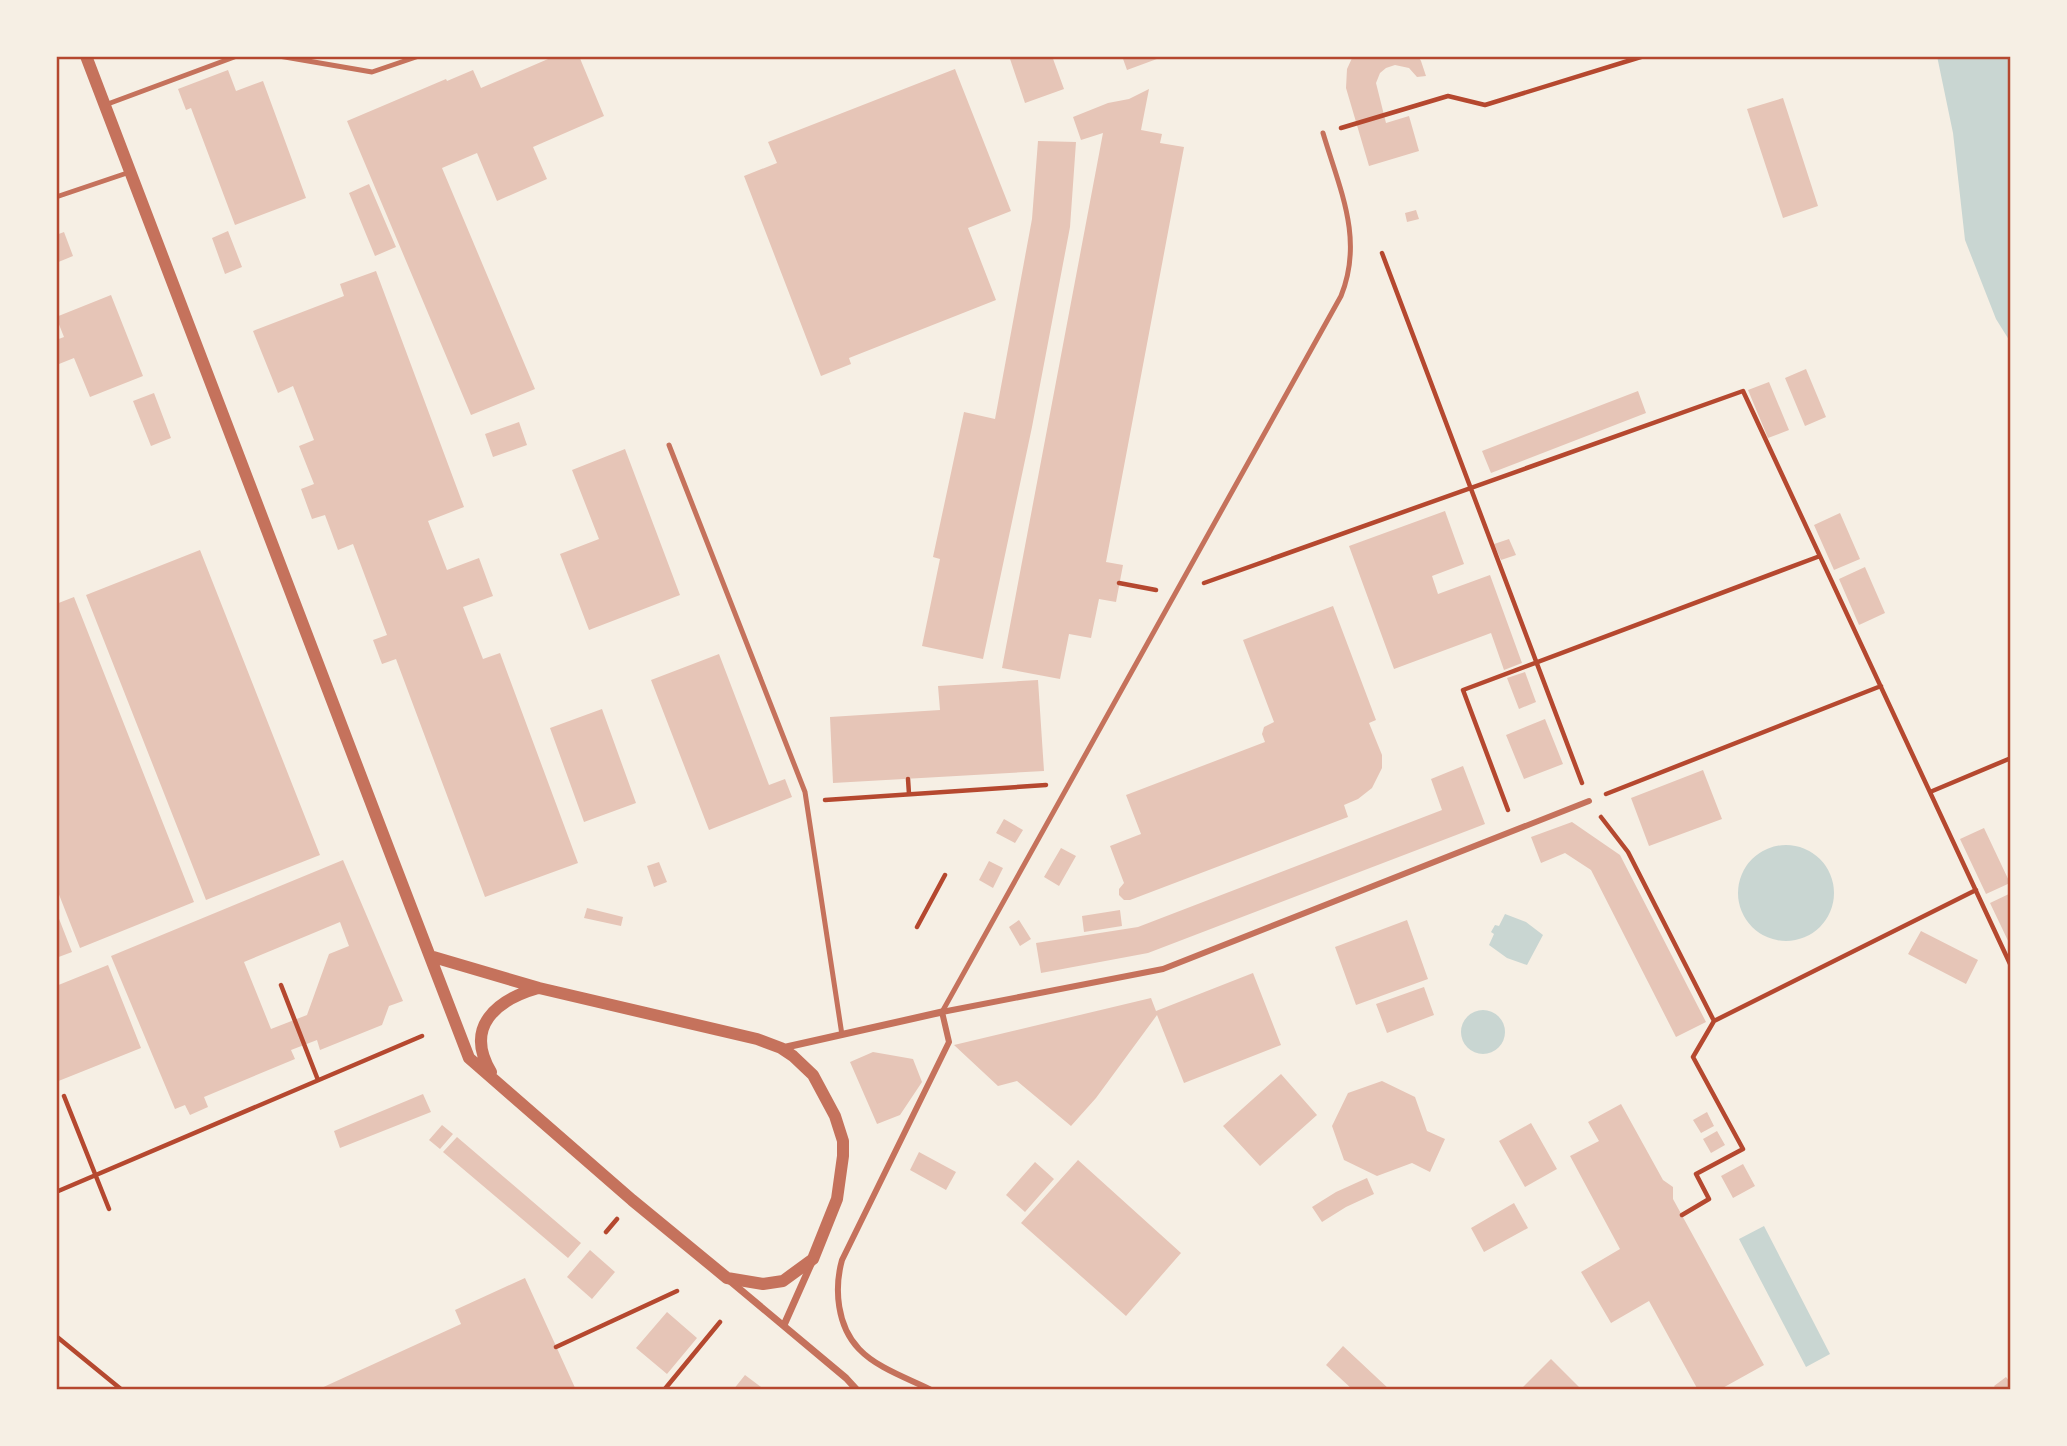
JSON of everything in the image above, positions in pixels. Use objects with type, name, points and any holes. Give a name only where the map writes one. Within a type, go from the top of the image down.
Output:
[{"type":"street","points":[[86,56],[470,1058],[857,1390]]},
{"type":"street","points":[[781,1048],[942,1012],[1163,969],[1588,801]]},
{"type":"street","points":[[430,956],[539,988],[757,1040],[781,1048],[803,1064],[813,1075],[835,1116],[843,1141],[843,1170],[837,1199],[784,1325]]},
{"type":"street","points":[[495,1080],[483,1060],[480,1047],[486,1022],[508,998],[539,988]]},
{"type":"street","points":[[931,1390],[887,1368],[858,1348],[839,1310],[838,1289],[842,1260],[949,1042],[942,1012]]},
{"type":"street","points":[[727,1278],[763,1284],[774,1283],[790,1278],[813,1259]]},
{"type":"lane","points":[[104,105],[237,56]]},
{"type":"lane","points":[[278,56],[372,72],[419,56]]},
{"type":"lane","points":[[942,1012],[1341,296],[1352,253],[1350,232],[1323,134]]},
{"type":"lane","points":[[56,197],[130,172]]},
{"type":"lane","points":[[669,445],[801,780],[808,807],[842,1035]]},
{"type":"path","points":[[1323,134],[1448,96],[1485,105],[1644,56]]},
{"type":"path","points":[[1382,253],[1588,801],[1628,852],[1714,1021]]},
{"type":"path","points":[[1119,583],[1174,594],[1742,391],[2011,966]]},
{"type":"path","points":[[1515,830],[1462,690],[1820,556]]},
{"type":"path","points":[[1588,801],[1881,686]]},
{"type":"path","points":[[1930,792],[2011,758]]},
{"type":"path","points":[[908,779],[909,794]]},
{"type":"path","points":[[808,807],[827,799],[1069,783]]},
{"type":"path","points":[[917,927],[945,875]]},
{"type":"path","points":[[1682,1214],[1709,1199],[1696,1174],[1743,1149],[1693,1057],[1714,1021],[1976,890]]},
{"type":"path","points":[[281,985],[318,1080]]},
{"type":"path","points":[[56,1192],[422,1036]]},
{"type":"path","points":[[64,1096],[109,1209]]},
{"type":"path","points":[[556,1347],[677,1291]]},
{"type":"path","points":[[664,1390],[720,1322]]},
{"type":"path","points":[[56,1336],[122,1390]]},
{"type":"shaded area","points":[[1937,56],[2011,56],[2011,343],[1996,319],[1965,240],[1953,133]]},
{"type":"shaded area","points":[[1786,845],[1804,849],[1820,859],[1830,875],[1834,893],[1830,911],[1820,927],[1804,937],[1786,941],[1768,937],[1752,927],[1742,911],[1738,893],[1742,875],[1752,859],[1768,849]]},
{"type":"shaded area","points":[[1505,914],[1526,922],[1543,935],[1527,965],[1507,958],[1489,945],[1494,934],[1491,932],[1495,925],[1499,926]]},
{"type":"shaded area","points":[[1483,1010],[1498,1017],[1505,1032],[1498,1047],[1483,1054],[1468,1047],[1461,1032],[1468,1017]]},
{"type":"shaded area","points":[[1764,1226],[1830,1354],[1806,1367],[1739,1239]]},
{"type":"building","points":[[555,56],[579,56],[604,116],[533,147],[547,179],[497,201],[477,153],[442,168],[535,389],[471,415],[347,121],[473,70],[481,88]]},
{"type":"building","points":[[1009,56],[1052,56],[1064,89],[1025,103]]},
{"type":"building","points":[[1122,56],[1165,56],[1127,70]]},
{"type":"building","points":[[1353,56],[1418,56],[1426,76],[1417,77],[1409,68],[1395,65],[1380,73],[1376,83],[1386,123],[1409,116],[1419,151],[1369,166],[1346,88],[1347,69]]},
{"type":"building","points":[[955,69],[1011,211],[968,228],[996,300],[849,358],[851,364],[821,376],[744,176],[777,163],[768,142]]},
{"type":"building","points":[[228,70],[236,91],[263,81],[306,198],[235,225],[191,108],[186,110],[178,89]]},
{"type":"building","points":[[1149,89],[1141,130],[1162,134],[1160,143],[1184,147],[1106,562],[1123,565],[1116,602],[1099,599],[1091,638],[1069,634],[1060,679],[1002,668],[1103,133],[1081,140],[1073,117],[1108,103],[1129,99]]},
{"type":"building","points":[[1783,98],[1818,206],[1783,218],[1747,109]]},
{"type":"building","points":[[1038,141],[1076,142],[1070,227],[1032,427],[983,659],[922,646],[940,559],[933,557],[964,412],[995,419],[1032,219]]},
{"type":"building","points":[[369,184],[396,247],[375,256],[349,193]]},
{"type":"building","points":[[1416,210],[1419,219],[1407,222],[1405,213]]},
{"type":"building","points":[[228,231],[242,267],[225,274],[212,238]]},
{"type":"building","points":[[64,232],[73,256],[56,263],[56,235]]},
{"type":"building","points":[[376,271],[464,507],[428,521],[447,570],[479,558],[493,596],[463,607],[483,659],[500,653],[578,863],[485,897],[396,659],[382,664],[373,640],[387,635],[353,544],[338,550],[325,515],[312,519],[301,489],[314,484],[299,446],[314,440],[293,386],[278,393],[253,331],[344,296],[340,284]]},
{"type":"building","points":[[111,295],[143,376],[90,397],[74,358],[59,364],[56,340],[64,337],[56,317]]},
{"type":"building","points":[[1806,369],[1826,417],[1805,426],[1785,378]]},
{"type":"building","points":[[1769,382],[1789,430],[1768,438],[1748,390]]},
{"type":"building","points":[[1638,391],[1646,413],[1491,473],[1482,451]]},
{"type":"building","points":[[154,393],[171,438],[151,446],[133,401]]},
{"type":"building","points":[[519,422],[527,445],[493,457],[485,434]]},
{"type":"building","points":[[625,449],[680,595],[589,630],[560,554],[599,539],[572,470]]},
{"type":"building","points":[[1445,511],[1464,564],[1432,576],[1438,594],[1490,575],[1522,663],[1504,670],[1491,633],[1394,669],[1349,546]]},
{"type":"building","points":[[1840,513],[1860,559],[1834,570],[1814,525]]},
{"type":"building","points":[[1509,539],[1516,555],[1501,560],[1494,544]]},
{"type":"building","points":[[200,550],[320,855],[206,900],[86,595]]},
{"type":"building","points":[[1865,567],[1885,613],[1859,625],[1839,579]]},
{"type":"building","points":[[74,597],[194,902],[80,948],[56,887],[56,604]]},
{"type":"building","points":[[1333,606],[1376,720],[1369,723],[1382,755],[1382,768],[1372,788],[1358,799],[1344,805],[1348,817],[1124,900],[1119,895],[1119,889],[1124,883],[1110,846],[1141,834],[1126,795],[1265,742],[1262,734],[1264,727],[1274,722],[1243,640]]},
{"type":"building","points":[[719,654],[769,785],[785,779],[792,797],[709,830],[651,680]]},
{"type":"building","points":[[1525,672],[1536,702],[1519,709],[1507,678]]},
{"type":"building","points":[[1038,680],[1044,771],[833,783],[830,717],[940,710],[938,686]]},
{"type":"building","points":[[602,709],[636,803],[584,822],[550,728]]},
{"type":"building","points":[[1545,719],[1563,764],[1524,779],[1506,735]]},
{"type":"building","points":[[1463,766],[1485,824],[1148,953],[1041,973],[1036,943],[1138,927],[1442,810],[1431,779]]},
{"type":"building","points":[[1703,770],[1722,819],[1649,846],[1631,798]]},
{"type":"building","points":[[1004,819],[1023,830],[1015,843],[996,833]]},
{"type":"building","points":[[1572,822],[1620,855],[1706,1022],[1676,1037],[1591,870],[1565,853],[1541,863],[1531,837]]},
{"type":"building","points":[[1984,828],[2010,883],[1986,894],[1960,839]]},
{"type":"building","points":[[1061,848],[1076,856],[1059,886],[1044,877]]},
{"type":"building","points":[[343,860],[403,1001],[389,1006],[382,1025],[320,1050],[317,1040],[291,1050],[295,1059],[204,1097],[208,1107],[190,1115],[185,1105],[175,1109],[111,956]],"holes":[[[340,922],[349,946],[329,954],[307,1015],[271,1029],[244,962]]]},
{"type":"building","points":[[989,861],[1003,868],[993,888],[979,880]]},
{"type":"building","points":[[659,862],[667,882],[654,887],[647,866]]},
{"type":"building","points":[[2011,893],[2011,947],[1990,903]]},
{"type":"building","points":[[587,908],[623,917],[621,926],[584,918]]},
{"type":"building","points":[[1120,910],[1122,926],[1084,932],[1082,916]]},
{"type":"building","points":[[56,911],[72,952],[56,958]]},
{"type":"building","points":[[1019,920],[1031,939],[1020,946],[1009,927]]},
{"type":"building","points":[[1407,920],[1428,979],[1356,1005],[1335,947]]},
{"type":"building","points":[[1921,931],[1978,960],[1966,984],[1908,954]]},
{"type":"building","points":[[108,965],[141,1048],[56,1082],[56,986]]},
{"type":"building","points":[[1253,973],[1281,1045],[1184,1083],[1157,1015],[1096,1098],[1071,1126],[1017,1081],[998,1086],[954,1045],[1151,998],[1156,1011]]},
{"type":"building","points":[[1424,987],[1434,1015],[1387,1033],[1376,1004]]},
{"type":"building","points":[[873,1052],[913,1059],[922,1082],[900,1115],[877,1124],[850,1062]]},
{"type":"building","points":[[1281,1074],[1317,1115],[1260,1166],[1223,1126]]},
{"type":"building","points":[[1382,1081],[1415,1097],[1427,1131],[1445,1139],[1430,1172],[1412,1163],[1377,1176],[1344,1160],[1332,1126],[1348,1093]]},
{"type":"building","points":[[423,1094],[431,1112],[340,1148],[334,1131]]},
{"type":"building","points":[[1621,1104],[1663,1180],[1673,1187],[1673,1199],[1764,1365],[1719,1390],[1698,1390],[1649,1301],[1611,1323],[1581,1272],[1620,1249],[1570,1156],[1599,1141],[1588,1122]]},
{"type":"building","points":[[1707,1112],[1714,1126],[1701,1133],[1693,1120]]},
{"type":"building","points":[[1531,1123],[1557,1169],[1525,1187],[1499,1141]]},
{"type":"building","points":[[442,1125],[453,1134],[440,1149],[429,1140]]},
{"type":"building","points":[[1717,1131],[1725,1145],[1711,1153],[1703,1139]]},
{"type":"building","points":[[457,1137],[581,1243],[568,1258],[443,1152]]},
{"type":"building","points":[[919,1152],[956,1172],[946,1190],[910,1170]]},
{"type":"building","points":[[1078,1160],[1181,1253],[1126,1316],[1021,1223]]},
{"type":"building","points":[[1035,1162],[1054,1179],[1025,1212],[1006,1195]]},
{"type":"building","points":[[1743,1164],[1755,1186],[1733,1198],[1721,1176]]},
{"type":"building","points":[[1367,1178],[1374,1194],[1322,1222],[1312,1207]]},
{"type":"building","points":[[1514,1203],[1528,1228],[1484,1252],[1471,1228]]},
{"type":"building","points":[[590,1250],[615,1272],[592,1299],[567,1277]]},
{"type":"building","points":[[525,1278],[576,1390],[317,1390],[461,1324],[455,1310]]},
{"type":"building","points":[[667,1312],[697,1338],[667,1374],[636,1348]]},
{"type":"building","points":[[1343,1346],[1390,1390],[1353,1390],[1326,1365]]},
{"type":"building","points":[[1551,1359],[1582,1390],[1520,1390]]},
{"type":"building","points":[[745,1375],[765,1390],[733,1390]]},
{"type":"building","points":[[2006,1377],[2011,1383],[2011,1389],[1997,1390],[1994,1386]]}]
